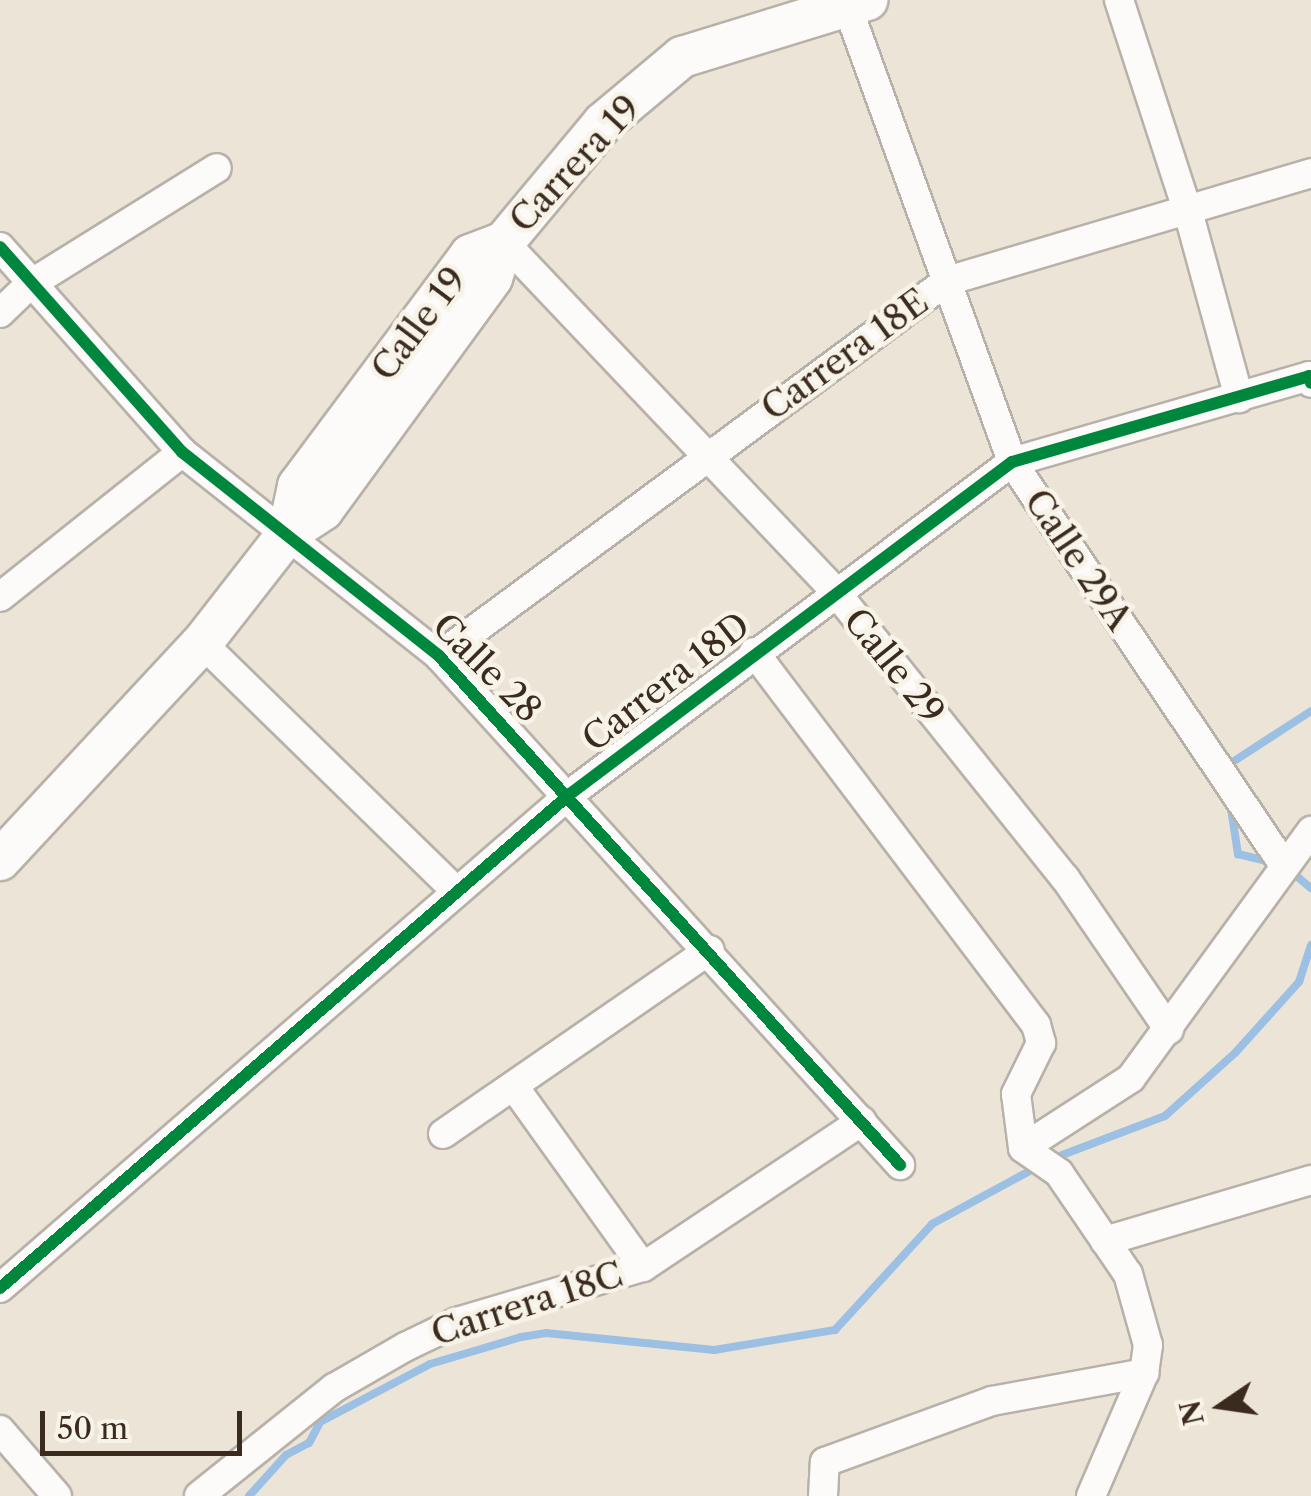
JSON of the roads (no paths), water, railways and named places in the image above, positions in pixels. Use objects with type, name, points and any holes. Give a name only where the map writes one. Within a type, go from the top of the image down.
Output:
[{"type":"main road","name":"Carrera 19","points":[[504,242],[603,123],[682,57],[853,2]]},
{"type":"main road","name":"Calle 19","points":[[0,860],[202,643],[288,533],[323,510],[492,278],[504,242]]},
{"type":"street","points":[[1118,0],[1189,214],[1238,398]]},
{"type":"street","name":"Calle 29A","points":[[853,2],[1012,462],[1284,866]]},
{"type":"street","points":[[0,312],[29,284],[217,168]]},
{"type":"street","name":"Carrera 18E","points":[[438,656],[706,455],[948,281],[1189,214],[1311,173]]},
{"type":"street","name":"Calle 29","points":[[504,242],[834,590],[1065,878],[1169,1030]]},
{"type":"street","name":"Calle 28","points":[[0,247],[182,452],[438,656],[570,794],[900,1165]]},
{"type":"street","name":"Carrera 18D","points":[[0,1288],[570,794],[834,590],[1012,462],[1310,379]]},
{"type":"street","points":[[0,596],[182,452]]},
{"type":"street","points":[[202,643],[457,892]]},
{"type":"street","points":[[754,652],[1036,1025],[1042,1043],[1016,1094],[1023,1148],[1059,1173],[1106,1241],[1134,1292],[1148,1345],[1144,1373],[1092,1496]]},
{"type":"street","points":[[1023,1148],[1131,1078],[1311,831]]},
{"type":"street","points":[[443,1134],[710,950]]},
{"type":"street","points":[[515,1088],[643,1266]]},
{"type":"street","name":"Carrera 18C","points":[[199,1496],[334,1388],[404,1347],[457,1322],[643,1266],[862,1121]]},
{"type":"street","points":[[1106,1241],[1311,1180]]},
{"type":"street","points":[[823,1496],[825,1462],[992,1401],[1144,1373]]},
{"type":"street","points":[[0,1430],[56,1496]]},
{"type":"waterway","points":[[1231,773],[1231,763],[1311,711]]},
{"type":"waterway","points":[[1230,802],[1238,854],[1270,862]]},
{"type":"waterway","points":[[1288,869],[1311,888]]},
{"type":"waterway","points":[[1049,1160],[1165,1116],[1235,1053],[1299,982],[1311,945]]},
{"type":"waterway","points":[[249,1496],[286,1455],[309,1443],[320,1422],[430,1364],[521,1337],[546,1333],[714,1350],[835,1330],[932,1224],[1037,1167]]}]
